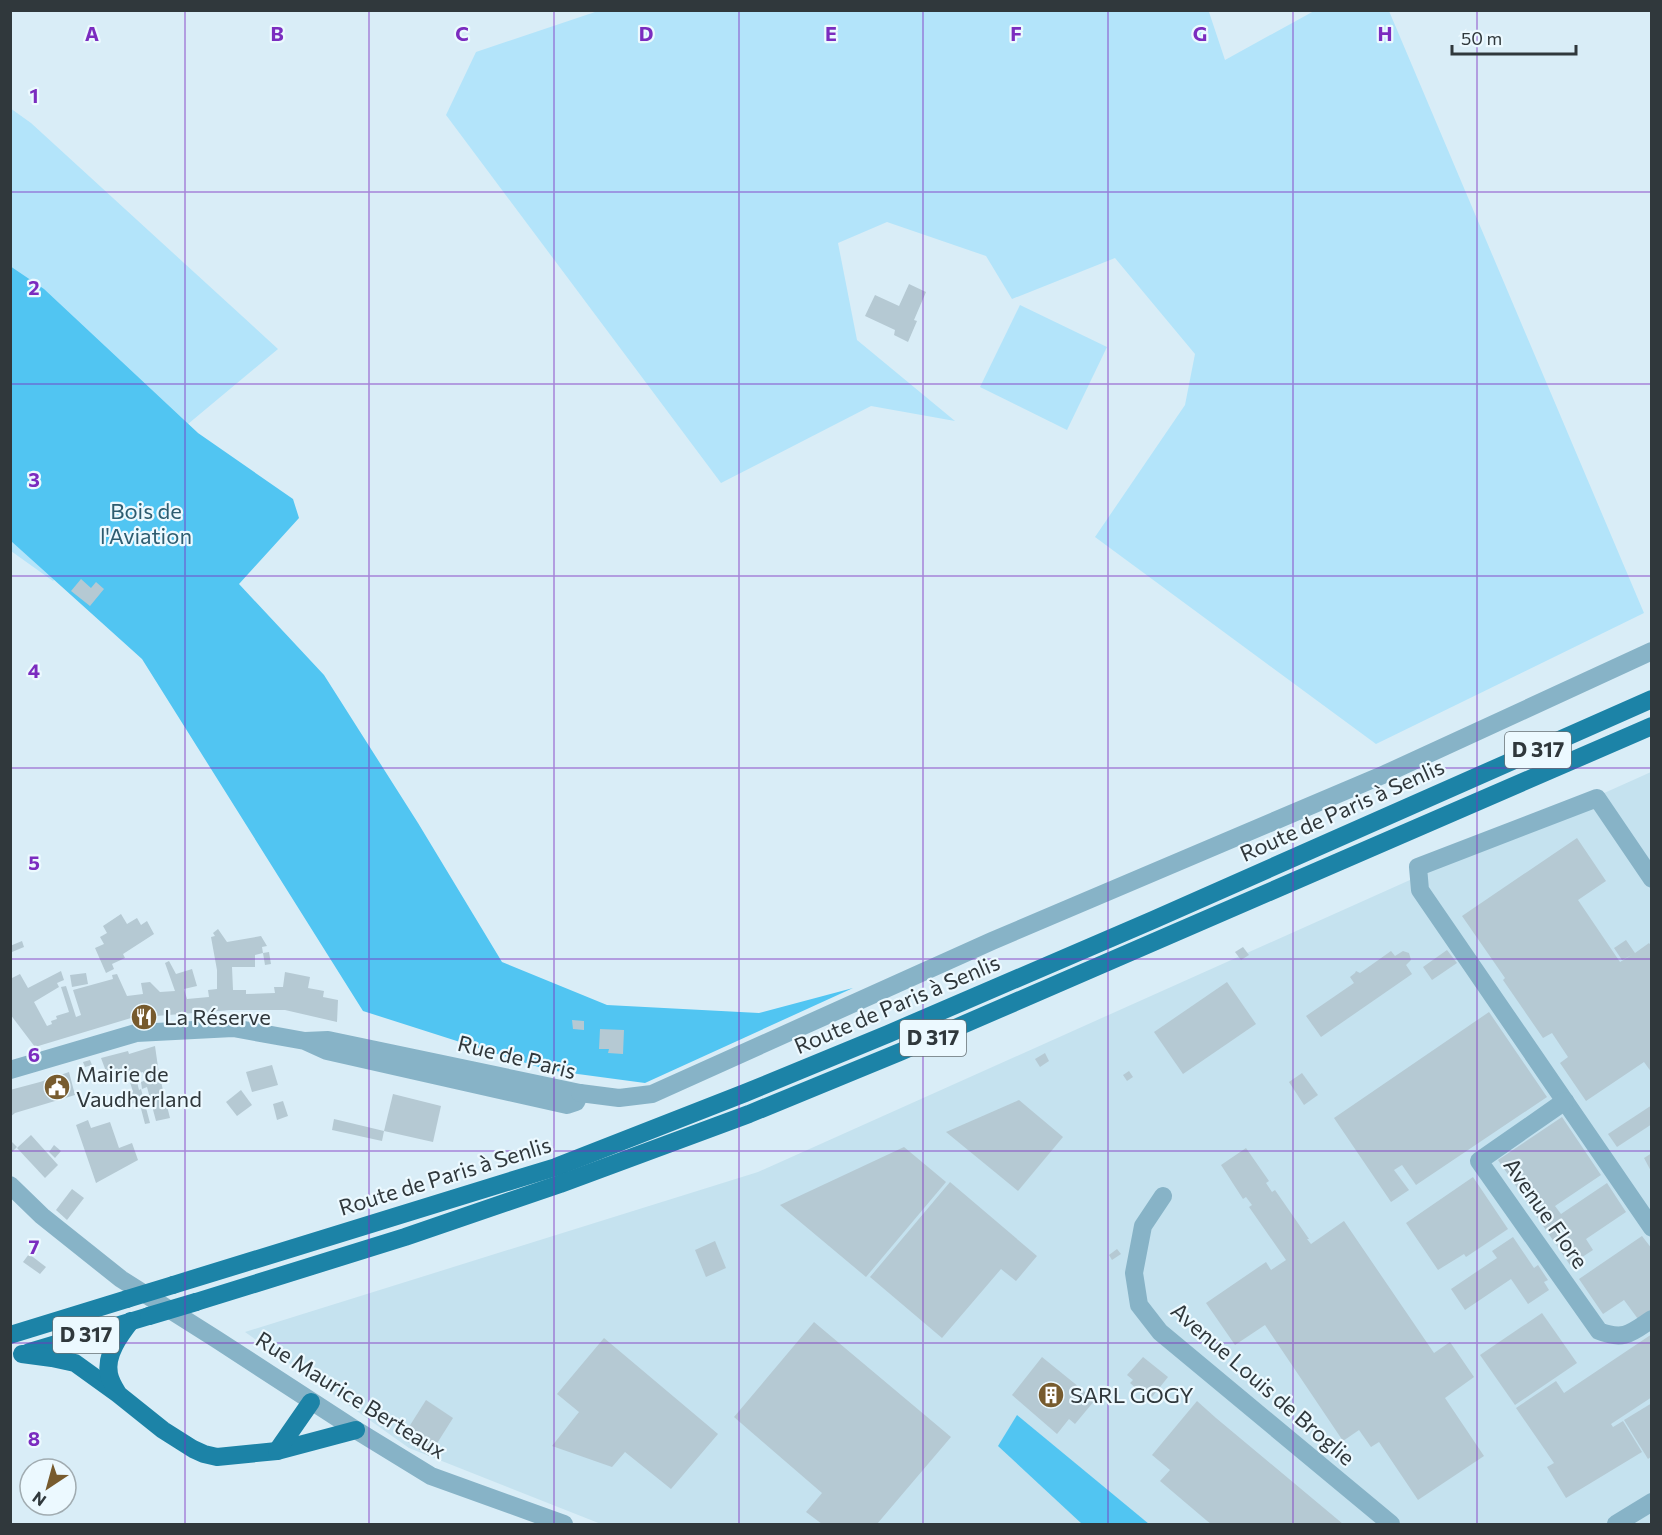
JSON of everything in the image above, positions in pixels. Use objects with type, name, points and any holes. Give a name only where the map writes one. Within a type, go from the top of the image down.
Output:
[{"type":"main road","name":"Route de Paris à Senlis","points":[[10,1335],[556,1167],[745,1094],[1228,887],[1652,699]]},
{"type":"main road","name":"Route de Paris à Senlis","points":[[131,1321],[405,1237],[549,1188],[749,1114],[922,1043],[1652,726]]},
{"type":"main road","name":"D 317","points":[[16,1356],[131,1321]]},
{"type":"main road","points":[[118,1394],[109,1375],[109,1361],[131,1321]]},
{"type":"main road","points":[[16,1356],[52,1358],[75,1364],[118,1394],[163,1430],[193,1449],[217,1457],[277,1451],[356,1431]]},
{"type":"main road","points":[[277,1451],[311,1402]]},
{"type":"street","name":"Rue de Paris","points":[[10,1070],[136,1033],[233,1028],[305,1041],[327,1051],[567,1105],[576,1102],[580,1093],[619,1098],[652,1094],[1003,937],[1385,774],[1652,651]]},
{"type":"street","points":[[1652,879],[1597,798],[1418,867],[1420,890],[1652,1228]]},
{"type":"street","name":"Avenue Flore","points":[[1565,1101],[1479,1161],[1599,1332],[1611,1336],[1628,1335],[1652,1319]]},
{"type":"street","name":"Rue Maurice Berteaux","points":[[10,1185],[42,1216],[121,1279],[356,1431],[431,1476],[564,1524]]},
{"type":"street","name":"Avenue Louis de Broglie","points":[[1163,1196],[1143,1227],[1134,1274],[1139,1305],[1160,1332],[1391,1524]]},
{"type":"street","points":[[1616,1524],[1652,1502]]},
{"type":"shaded area","points":[[598,11],[1206,11],[1209,12],[1225,60],[1314,11],[1389,11],[1644,613],[1376,744],[1095,537],[1185,405],[1195,354],[1115,258],[1012,299],[986,256],[887,222],[838,243],[857,340],[955,421],[871,406],[721,483],[446,115],[476,52]]},
{"type":"shaded area","points":[[10,108],[31,123],[278,349],[188,424],[198,433],[53,581],[11,551]]},
{"type":"shaded area","points":[[1020,305],[1107,347],[1067,430],[980,387]]},
{"type":"shaded area","points":[[1651,772],[1651,1524],[601,1524],[409,1448],[245,1332],[758,1172]]},
{"type":"green space","name":"Bois de l'Aviation","points":[[10,266],[44,289],[198,433],[293,499],[299,518],[239,584],[324,675],[418,823],[502,962],[607,1005],[759,1013],[853,988],[645,1083],[548,1070],[363,1011],[142,659],[11,541]]},
{"type":"green space","points":[[1017,1415],[1149,1524],[1082,1524],[998,1446]]},
{"type":"building","points":[[909,284],[926,292],[914,320],[917,321],[908,342],[894,335],[895,330],[865,316],[875,295],[899,306]]},
{"type":"building","points":[[81,579],[91,588],[96,582],[104,589],[90,606],[71,591]]},
{"type":"building","points":[[1577,838],[1606,881],[1578,900],[1620,962],[1632,955],[1622,960],[1614,948],[1626,940],[1635,953],[1649,943],[1652,947],[1652,1073],[1644,1062],[1586,1101],[1560,1063],[1568,1057],[1552,1033],[1543,1038],[1462,916]]},
{"type":"building","points":[[121,914],[127,924],[137,918],[141,925],[147,921],[154,934],[123,954],[125,958],[112,964],[114,969],[106,973],[95,948],[104,944],[100,937],[107,933],[103,926]]},
{"type":"building","points":[[218,929],[227,942],[261,936],[267,946],[262,947],[263,953],[255,955],[255,967],[232,967],[233,990],[246,990],[246,994],[275,993],[274,987],[283,987],[285,972],[310,977],[308,988],[324,991],[323,997],[338,1000],[337,1022],[285,1010],[231,1010],[131,1018],[35,1047],[10,1014],[10,979],[20,974],[28,988],[61,971],[64,980],[57,983],[59,987],[34,1002],[47,1026],[52,1024],[51,1021],[57,1019],[56,1016],[69,1012],[61,987],[66,986],[76,1017],[81,1015],[73,990],[113,979],[112,975],[117,974],[127,996],[143,994],[141,983],[150,982],[160,992],[175,991],[165,963],[169,961],[176,974],[192,969],[197,986],[184,989],[187,999],[209,997],[208,990],[217,989],[217,970],[211,937],[215,936],[213,933]]},
{"type":"building","points":[[22,941],[24,947],[12,952],[10,946]]},
{"type":"building","points":[[1243,947],[1249,955],[1241,960],[1235,952]]},
{"type":"building","points":[[1447,950],[1457,963],[1432,980],[1423,967]]},
{"type":"building","points":[[1391,951],[1395,956],[1403,951],[1409,953],[1411,960],[1406,965],[1412,974],[1321,1037],[1306,1016],[1354,983],[1350,977],[1356,971],[1360,973]]},
{"type":"building","points":[[269,952],[271,964],[265,965],[263,953]]},
{"type":"building","points":[[86,973],[88,984],[72,987],[70,975]]},
{"type":"building","points":[[1227,982],[1256,1024],[1183,1074],[1154,1032]]},
{"type":"building","points":[[1489,1012],[1547,1097],[1416,1185],[1402,1165],[1394,1170],[1409,1190],[1391,1202],[1334,1118]]},
{"type":"building","points":[[572,1020],[584,1021],[584,1030],[573,1029]]},
{"type":"building","points":[[600,1029],[624,1030],[623,1054],[608,1053],[609,1049],[599,1049]]},
{"type":"building","points":[[155,1046],[170,1118],[156,1121],[147,1087],[142,1089],[141,1082],[146,1080],[143,1072],[135,1074],[150,1123],[145,1124],[139,1101],[128,1105],[125,1095],[133,1092],[126,1069],[107,1074],[101,1058],[128,1051],[129,1054]]},
{"type":"building","points":[[1045,1053],[1049,1061],[1040,1067],[1035,1059]]},
{"type":"building","points":[[90,1060],[92,1065],[85,1067],[83,1062]]},
{"type":"building","points":[[272,1065],[278,1085],[252,1092],[246,1072]]},
{"type":"building","points":[[1129,1071],[1133,1077],[1127,1081],[1123,1075]]},
{"type":"building","points":[[69,1072],[75,1095],[15,1113],[10,1117],[10,1090]]},
{"type":"building","points":[[1302,1073],[1318,1095],[1304,1105],[1289,1082]]},
{"type":"building","points":[[241,1090],[252,1105],[237,1116],[226,1102]]},
{"type":"building","points":[[393,1094],[441,1106],[433,1142],[384,1131]]},
{"type":"building","points":[[123,1096],[126,1104],[119,1107],[116,1098]]},
{"type":"building","points":[[1019,1100],[1063,1137],[1018,1191],[946,1132]]},
{"type":"building","points":[[283,1101],[288,1116],[277,1120],[273,1104]]},
{"type":"building","points":[[1652,1105],[1652,1124],[1617,1147],[1608,1134]]},
{"type":"building","points":[[1562,1117],[1601,1175],[1555,1206],[1561,1214],[1607,1183],[1626,1212],[1586,1239],[1593,1250],[1570,1265],[1498,1160]]},
{"type":"building","points":[[334,1119],[384,1131],[382,1141],[332,1130]]},
{"type":"building","points":[[88,1120],[91,1128],[110,1122],[119,1148],[132,1143],[138,1160],[96,1183],[76,1125]]},
{"type":"building","points":[[31,1135],[58,1165],[45,1178],[17,1148]]},
{"type":"building","points":[[10,1140],[17,1147],[10,1154]]},
{"type":"building","points":[[54,1145],[61,1151],[55,1158],[49,1152]]},
{"type":"building","points":[[904,1147],[946,1182],[866,1277],[780,1205]]},
{"type":"building","points":[[1246,1148],[1269,1181],[1266,1183],[1272,1192],[1275,1190],[1311,1244],[1344,1221],[1434,1353],[1450,1342],[1474,1377],[1445,1398],[1484,1456],[1418,1500],[1379,1442],[1371,1447],[1359,1430],[1343,1441],[1265,1325],[1235,1345],[1206,1303],[1266,1262],[1271,1270],[1286,1260],[1249,1207],[1252,1205],[1246,1197],[1243,1199],[1221,1165]]},
{"type":"building","points":[[1652,1153],[1652,1173],[1644,1158]]},
{"type":"building","points":[[1473,1177],[1508,1229],[1466,1257],[1464,1254],[1438,1270],[1406,1223]]},
{"type":"building","points":[[950,1182],[1037,1256],[1016,1281],[1001,1269],[942,1338],[870,1277]]},
{"type":"building","points":[[72,1189],[84,1198],[67,1220],[56,1210]]},
{"type":"building","points":[[1642,1236],[1652,1249],[1652,1310],[1638,1319],[1624,1300],[1603,1314],[1579,1279]]},
{"type":"building","points":[[1513,1237],[1534,1268],[1538,1265],[1548,1280],[1544,1282],[1549,1290],[1528,1304],[1511,1279],[1465,1310],[1451,1289],[1497,1258],[1492,1251]]},
{"type":"building","points":[[715,1241],[726,1268],[706,1277],[695,1250]]},
{"type":"building","points":[[1117,1249],[1121,1254],[1112,1260],[1109,1255]]},
{"type":"building","points":[[29,1254],[46,1267],[40,1274],[23,1262]]},
{"type":"building","points":[[1542,1313],[1577,1363],[1515,1405],[1480,1355]]},
{"type":"building","points":[[814,1322],[951,1437],[877,1524],[822,1524],[806,1512],[822,1493],[734,1417]]},
{"type":"building","points":[[1652,1334],[1652,1397],[1611,1424],[1613,1427],[1623,1421],[1642,1452],[1566,1498],[1547,1467],[1554,1463],[1516,1408],[1556,1381],[1564,1393]]},
{"type":"building","points":[[604,1338],[718,1434],[671,1489],[625,1452],[612,1467],[552,1446],[579,1412],[557,1394]]},
{"type":"building","name":"SARL GOGY","points":[[1042,1357],[1095,1400],[1075,1424],[1069,1419],[1057,1434],[1012,1395]]},
{"type":"building","points":[[1143,1357],[1168,1377],[1152,1397],[1139,1386],[1137,1389],[1130,1383],[1133,1380],[1127,1375]]},
{"type":"building","points":[[426,1400],[453,1418],[429,1456],[402,1438]]},
{"type":"building","points":[[1197,1401],[1343,1524],[1211,1524],[1206,1520],[1160,1481],[1170,1470],[1152,1455]]},
{"type":"building","points":[[1652,1403],[1652,1456],[1648,1459],[1624,1420]]},
{"type":"place","name":"La Réserve","points":[[144,1017]]},
{"type":"place","name":"Mairie de Vaudherland","points":[[57,1087]]},
{"type":"place","name":"SARL GOGY","points":[[1051,1395]]}]
